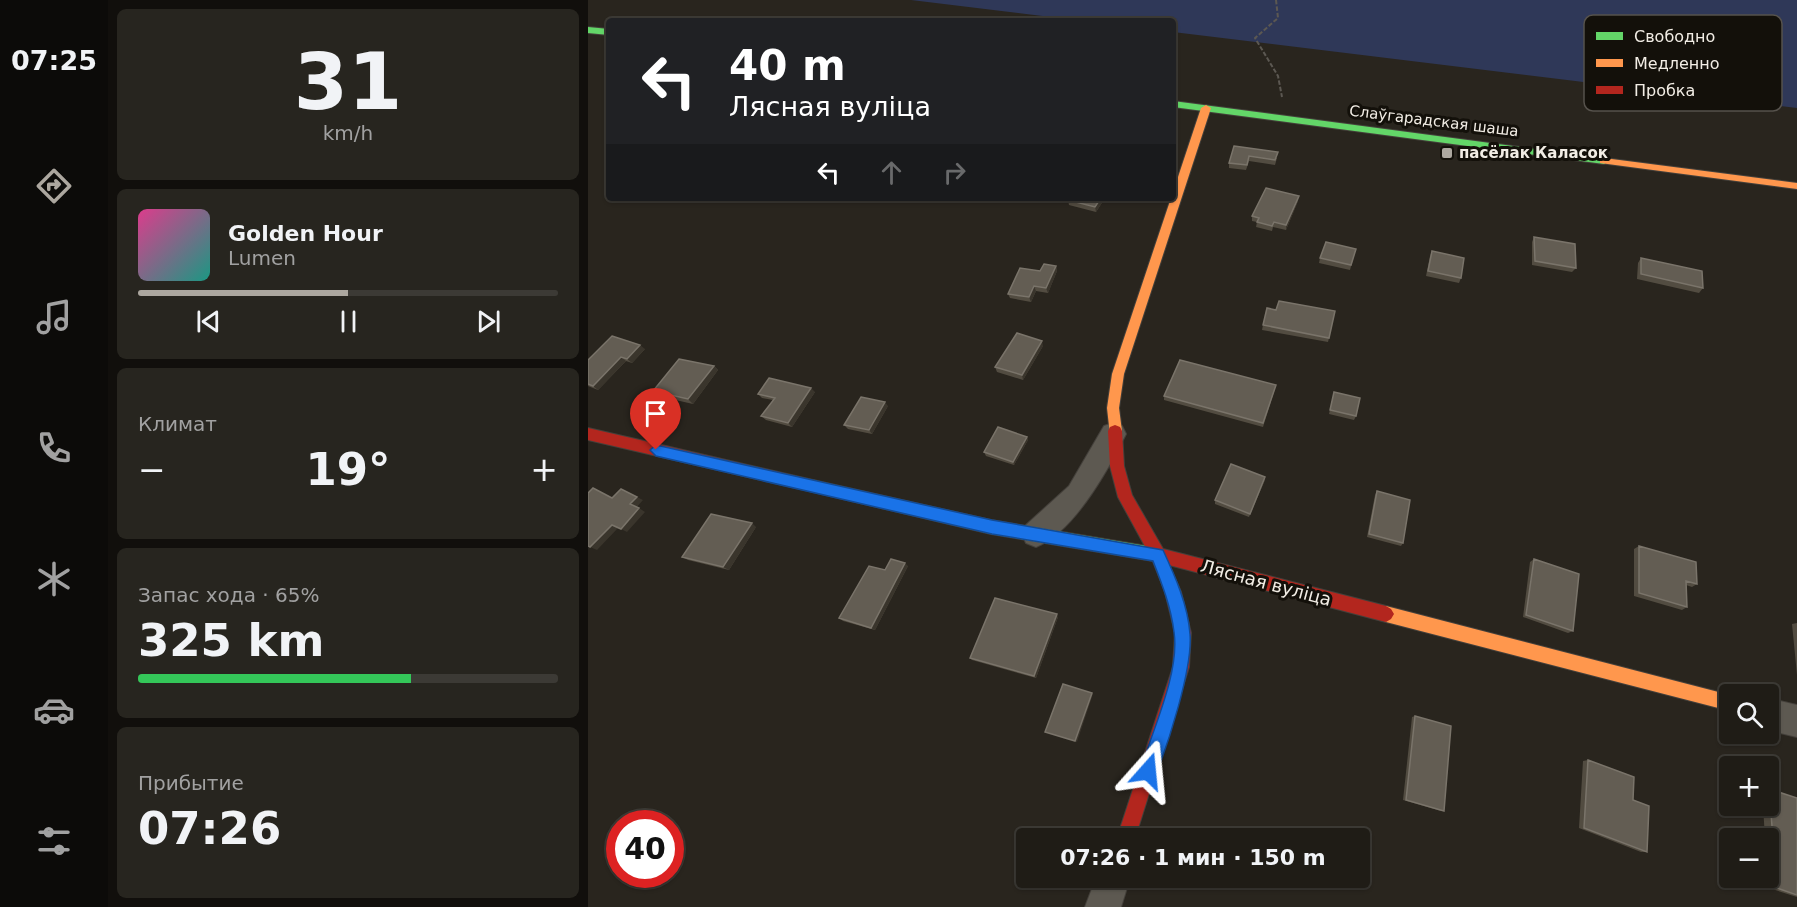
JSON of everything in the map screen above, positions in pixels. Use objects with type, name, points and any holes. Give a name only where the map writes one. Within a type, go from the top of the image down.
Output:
[{"type":"street","points":[[588,30],[606,32]]},
{"type":"street","name":"Слаўгарадская шаша","points":[[1176,104],[1797,186]]},
{"type":"street","points":[[1176,199],[1206,108]]},
{"type":"street","points":[[1129,828],[1181,668],[1183,633],[1173,592],[1158,555],[1125,497],[1113,434],[1113,408],[1118,374],[1175,201]]},
{"type":"street","name":"Лясная вуліца","points":[[588,434],[980,525],[1158,555],[1719,701]]},
{"type":"street","points":[[1036,534],[1078,494],[1113,434]]},
{"type":"street","points":[[1779,717],[1797,721]]},
{"type":"street","points":[[1103,907],[1110,888]]},
{"type":"path","points":[[1276,0],[1278,18],[1255,38],[1278,76],[1286,118]]},
{"type":"shaded area","points":[[911,0],[1797,0],[1797,108],[1782,106],[1782,15],[1584,15],[1584,82],[1176,32],[1176,18],[1058,18]]},
{"type":"building","points":[[1234,146],[1278,152],[1275,160],[1249,156],[1247,165],[1229,163]]},
{"type":"building","points":[[1266,188],[1299,196],[1286,225],[1274,222],[1272,226],[1257,222],[1259,218],[1252,216]]},
{"type":"building","points":[[1072,201],[1099,201],[1095,207]]},
{"type":"building","points":[[1534,237],[1575,244],[1576,268],[1535,261]]},
{"type":"building","points":[[1326,242],[1356,249],[1351,265],[1320,258]]},
{"type":"building","points":[[1432,251],[1464,258],[1461,278],[1428,271]]},
{"type":"building","points":[[1641,258],[1702,271],[1703,288],[1641,274]]},
{"type":"building","points":[[1044,264],[1056,266],[1046,288],[1034,286],[1029,297],[1008,294],[1020,268],[1040,271]]},
{"type":"building","points":[[1279,301],[1335,311],[1329,338],[1263,325],[1267,308],[1276,310]]},
{"type":"building","points":[[1017,333],[1042,341],[1022,375],[995,367]]},
{"type":"building","points":[[612,336],[640,345],[627,359],[621,357],[593,386],[588,384],[588,360]]},
{"type":"building","points":[[679,359],[714,366],[688,399],[653,391]]},
{"type":"building","points":[[1180,360],[1276,385],[1263,423],[1164,396]]},
{"type":"building","points":[[769,378],[811,388],[788,423],[761,416],[775,398],[758,394]]},
{"type":"building","points":[[1334,392],[1360,398],[1356,416],[1330,410]]},
{"type":"building","points":[[861,397],[885,402],[869,430],[844,425]]},
{"type":"building","points":[[998,427],[1027,437],[1013,462],[984,452]]},
{"type":"building","points":[[1231,464],[1265,477],[1250,514],[1215,500]]},
{"type":"building","points":[[593,488],[612,498],[621,489],[637,497],[630,504],[639,508],[621,529],[612,525],[590,547],[588,546],[588,493]]},
{"type":"building","points":[[1377,491],[1410,500],[1403,543],[1369,534]]},
{"type":"building","points":[[711,514],[752,523],[723,567],[682,557]]},
{"type":"building","points":[[1639,546],[1696,562],[1697,584],[1686,581],[1687,607],[1639,593]]},
{"type":"building","points":[[891,559],[905,563],[871,628],[839,618],[869,566],[885,570]]},
{"type":"building","points":[[1534,559],[1579,574],[1573,631],[1526,615]]},
{"type":"building","points":[[995,598],[1057,614],[1034,676],[970,658]]},
{"type":"building","points":[[1063,684],[1092,693],[1075,741],[1045,732]]},
{"type":"building","points":[[1415,716],[1451,726],[1444,811],[1406,800]]},
{"type":"building","points":[[1588,760],[1634,777],[1633,800],[1649,806],[1647,852],[1584,828]]},
{"type":"building","points":[[1779,792],[1797,798],[1797,895],[1777,888],[1779,888],[1779,828],[1772,828],[1771,816],[1779,816]]},
{"type":"traffic: fast","points":[[588,30],[606,32]]},
{"type":"traffic: fast","points":[[1176,104],[1604,161]]},
{"type":"traffic: fast","points":[[813,486],[991,527],[1159,555]]},
{"type":"traffic: slow","points":[[1176,199],[1206,108]]},
{"type":"traffic: slow","points":[[1604,161],[1797,186]]},
{"type":"traffic: slow","points":[[1115,431],[1113,408],[1118,374],[1175,201]]},
{"type":"traffic: slow","points":[[1386,614],[1719,700]]},
{"type":"traffic: jam","points":[[1115,431],[1117,466],[1125,497],[1158,555],[1173,592],[1183,633],[1181,667],[1129,828]]},
{"type":"traffic: jam","points":[[588,434],[813,486]]},
{"type":"traffic: jam","points":[[1159,555],[1386,614]]},
{"type":"place","name":"пасёлак Каласок","points":[[1447,153]]},
{"type":"route","points":[[656,450],[992,527],[1158,555],[1173,592],[1183,633],[1181,668],[1148,771]]}]
